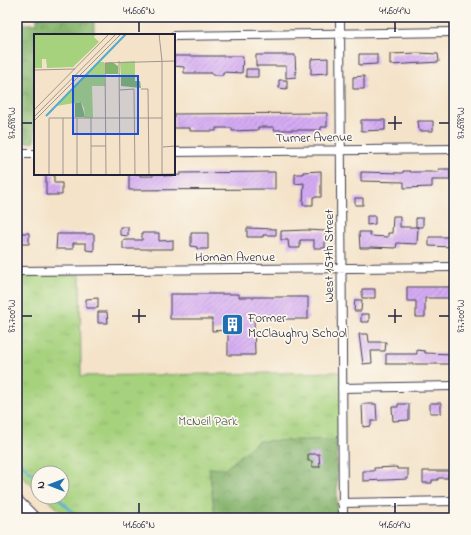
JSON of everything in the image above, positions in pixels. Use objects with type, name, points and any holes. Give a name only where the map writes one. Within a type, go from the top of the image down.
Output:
[{"type":"highway","points":[[17,503],[32,518]]},
{"type":"street","name":"West 157th Street","points":[[340,17],[343,518]]},
{"type":"street","points":[[175,36],[454,32]]},
{"type":"street","name":"Turner Avenue","points":[[175,152],[454,149]]},
{"type":"street","points":[[17,154],[34,154]]},
{"type":"street","name":"Homan Avenue","points":[[17,271],[454,267]]},
{"type":"street","points":[[342,388],[454,386]]},
{"type":"street","points":[[342,503],[454,501]]},
{"type":"green space","points":[[37,17],[94,17],[94,34],[34,34],[34,142],[17,143],[17,24],[37,24]]},
{"type":"green space","name":"McNeil Park","points":[[17,275],[80,275],[81,376],[342,372],[342,439],[258,441],[225,469],[209,468],[215,518],[68,518],[54,505],[70,505],[70,465],[30,465],[30,484],[17,472]]},
{"type":"green space","points":[[337,439],[337,518],[215,516],[209,468],[225,468],[258,441]]},
{"type":"building","points":[[359,54],[377,54],[377,64],[359,65]]},
{"type":"building","points":[[390,54],[438,54],[439,62],[390,65]]},
{"type":"building","points":[[256,55],[295,55],[296,77],[286,78],[286,66],[256,66]]},
{"type":"building","points":[[175,56],[243,56],[242,73],[223,72],[223,75],[212,75],[212,73],[184,73],[184,67],[175,66]]},
{"type":"building","points":[[328,58],[328,73],[311,74],[311,59]]},
{"type":"building","points":[[246,69],[258,69],[258,77],[246,77]]},
{"type":"building","points":[[364,76],[364,89],[353,89],[353,77]]},
{"type":"building","points":[[279,80],[287,80],[287,89],[279,88]]},
{"type":"building","points":[[327,113],[327,127],[321,127],[321,130],[274,130],[274,127],[258,127],[258,130],[232,131],[232,128],[216,128],[216,131],[190,131],[190,128],[175,128],[175,114]]},
{"type":"building","points":[[361,120],[385,120],[385,130],[361,131]]},
{"type":"building","points":[[418,121],[433,121],[433,131],[419,131]]},
{"type":"building","points":[[438,169],[450,169],[450,180],[432,180],[432,187],[404,188],[404,182],[361,181],[361,172],[439,172]]},
{"type":"building","points":[[321,171],[321,197],[313,197],[313,205],[303,205],[304,183],[295,184],[295,174]]},
{"type":"building","points":[[275,172],[275,189],[129,190],[129,175],[164,176],[180,175],[180,173]]},
{"type":"building","points":[[46,175],[54,175],[54,183],[62,183],[62,195],[46,195]]},
{"type":"building","points":[[355,198],[363,198],[363,205],[355,205]]},
{"type":"building","points":[[367,216],[375,216],[375,224],[367,225]]},
{"type":"building","points":[[393,216],[400,216],[400,227],[418,227],[417,244],[397,243],[396,248],[360,248],[359,232],[370,232],[370,236],[388,237],[388,233],[392,233]]},
{"type":"building","points":[[416,218],[423,218],[423,227],[416,227]]},
{"type":"building","points":[[120,227],[128,227],[128,236],[120,235]]},
{"type":"building","points":[[247,228],[276,229],[276,235],[247,237]]},
{"type":"building","points":[[281,231],[325,231],[325,248],[314,248],[314,240],[300,240],[300,248],[289,248],[288,240],[281,240]]},
{"type":"building","points":[[17,233],[29,233],[29,244],[17,244]]},
{"type":"building","points":[[142,233],[159,233],[159,241],[173,240],[173,249],[123,249],[123,240],[142,240]]},
{"type":"building","points":[[191,233],[208,233],[208,249],[197,249],[197,247],[191,246]]},
{"type":"building","points":[[57,234],[94,234],[94,251],[86,250],[86,243],[73,243],[73,249],[56,249]]},
{"type":"building","points":[[429,237],[454,237],[454,247],[429,246]]},
{"type":"building","points":[[407,287],[454,287],[454,298],[425,298],[425,317],[416,317],[416,301],[407,301]]},
{"type":"building","points":[[362,289],[375,289],[375,298],[362,298]]},
{"type":"building","name":"Former McClaughry School","points":[[170,294],[239,294],[239,297],[308,297],[308,319],[254,319],[255,355],[228,355],[228,330],[212,331],[212,319],[170,319]]},
{"type":"building","points":[[98,298],[98,308],[86,308],[86,299]]},
{"type":"building","points":[[355,300],[362,300],[361,311],[354,311]]},
{"type":"building","points":[[98,312],[107,312],[108,323],[98,323]]},
{"type":"building","points":[[361,314],[369,314],[369,322],[361,322]]},
{"type":"building","points":[[359,334],[368,334],[369,342],[386,342],[385,351],[371,351],[372,363],[363,364]]},
{"type":"building","points":[[417,350],[425,351],[425,353],[454,354],[454,364],[386,364],[386,354],[417,354]]},
{"type":"building","points":[[430,403],[441,403],[441,413],[430,413]]},
{"type":"building","points":[[362,404],[376,404],[377,421],[371,421],[371,426],[363,427]]},
{"type":"building","points":[[398,404],[409,404],[409,420],[393,421],[392,407],[398,407]]},
{"type":"building","points":[[308,454],[319,454],[320,467],[312,467],[312,461],[308,461]]},
{"type":"building","points":[[397,467],[397,469],[408,469],[408,479],[363,481],[363,471],[374,471],[374,468]]},
{"type":"building","points":[[423,471],[454,471],[454,478],[438,478],[438,480],[432,480],[432,483],[423,483]]},
{"type":"waterway","points":[[17,460],[30,472]]},
{"type":"waterway","points":[[65,505],[79,518]]},
{"type":"place","name":"Former McClaughry School","points":[[233,325]]}]
